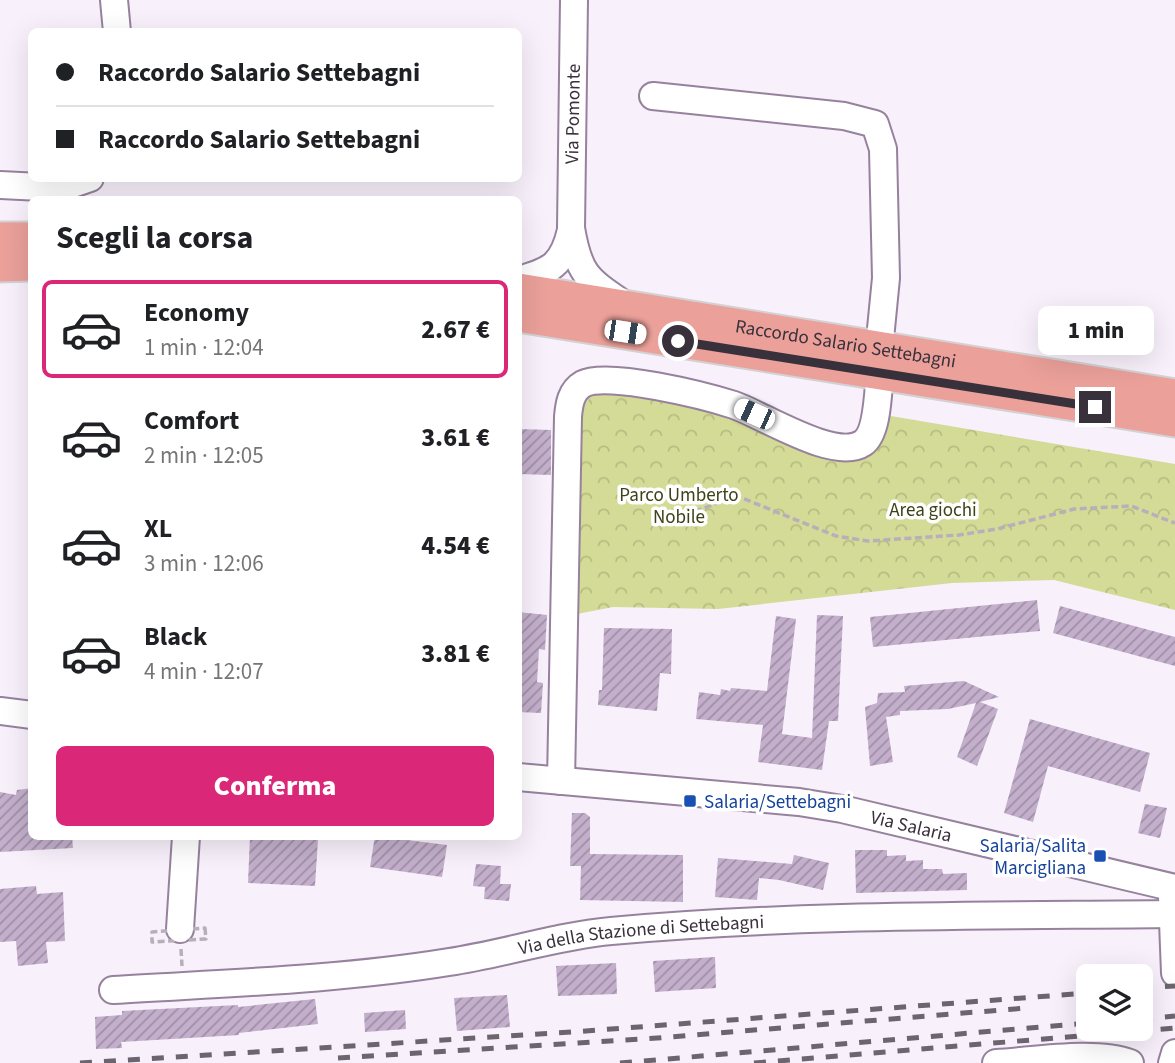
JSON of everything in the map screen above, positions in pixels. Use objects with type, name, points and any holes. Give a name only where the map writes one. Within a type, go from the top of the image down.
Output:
[{"type":"main road","points":[[0,239],[28,239]]},
{"type":"main road","points":[[0,265],[28,264]]},
{"type":"main road","name":"Raccordo Salario Settebagni","points":[[522,291],[629,307],[1175,420]]},
{"type":"main road","name":"Raccordo Salario Settebagni","points":[[522,315],[1175,396]]},
{"type":"street","points":[[114,0],[117,28]]},
{"type":"street","name":"Via Pomonte","points":[[573,0],[571,228],[576,253],[584,272],[597,286],[629,307]]},
{"type":"street","points":[[561,781],[568,417],[570,401],[575,391],[584,384],[603,379],[641,383],[734,405],[822,443],[850,448],[862,444],[871,433],[880,360],[886,265],[883,149],[874,124],[844,116],[653,96]]},
{"type":"street","points":[[0,185],[61,188],[78,182]]},
{"type":"street","name":"Via Pomonte","points":[[522,280],[539,275],[554,266],[565,252],[571,228]]},
{"type":"street","points":[[0,711],[28,714]]},
{"type":"street","name":"Via Salaria","points":[[522,777],[785,801],[842,809],[1173,888]]},
{"type":"street","points":[[180,929],[186,840]]},
{"type":"street","points":[[1173,888],[1175,972]]},
{"type":"street","name":"Via della Stazione di Settebagni","points":[[113,990],[385,971],[474,958],[554,938],[643,928],[823,919],[1172,914]]},
{"type":"street","points":[[1172,1063],[1175,1053]]},
{"type":"street","points":[[996,1063],[1110,1058],[1130,1063]]},
{"type":"path","points":[[685,515],[737,496],[836,536],[868,541],[959,535],[997,529],[1074,509],[1131,506],[1175,523]]},
{"type":"green space","name":"Parco Umberto Nobile","points":[[634,388],[731,413],[804,448],[864,457],[876,448],[879,414],[1175,464],[1175,610],[1054,580],[952,583],[718,609],[613,607],[577,614],[580,419],[585,403],[595,392]]},
{"type":"building","points":[[522,429],[551,430],[551,475],[522,474]]},
{"type":"building","points":[[1037,600],[1040,631],[873,647],[870,617]]},
{"type":"building","points":[[1060,606],[1175,637],[1175,666],[1053,633]]},
{"type":"building","points":[[522,612],[547,615],[545,650],[539,649],[537,682],[543,683],[541,713],[522,712]]},
{"type":"building","points":[[817,615],[843,616],[838,721],[829,721],[822,770],[758,762],[763,725],[696,719],[699,692],[720,695],[721,689],[730,691],[731,688],[767,691],[776,616],[796,619],[782,734],[812,738]]},
{"type":"building","points":[[604,628],[672,629],[671,674],[660,673],[657,711],[598,705],[599,690],[602,690]]},
{"type":"building","points":[[964,681],[999,697],[980,702],[998,709],[977,766],[957,757],[976,703],[948,709],[900,711],[900,715],[886,717],[893,762],[870,766],[865,707],[877,703],[878,693],[905,692],[904,686]]},
{"type":"building","points":[[1030,719],[1150,753],[1140,792],[1048,766],[1033,822],[1004,813]]},
{"type":"building","points":[[28,789],[28,840],[72,840],[73,848],[0,852],[0,792],[16,795],[17,790]]},
{"type":"building","points":[[1145,804],[1167,808],[1160,838],[1138,833]]},
{"type":"building","points":[[572,813],[585,813],[590,817],[590,854],[683,855],[683,902],[580,900],[581,866],[570,866]]},
{"type":"building","points":[[250,840],[318,840],[315,886],[248,883]]},
{"type":"building","points":[[374,840],[407,840],[447,845],[442,877],[370,867]]},
{"type":"building","points":[[855,850],[887,850],[887,856],[906,855],[906,861],[923,860],[923,869],[942,869],[943,874],[967,873],[967,890],[856,893]]},
{"type":"building","points":[[794,855],[829,863],[823,890],[759,878],[757,900],[715,897],[718,858],[792,864]]},
{"type":"building","points":[[476,864],[501,866],[500,884],[511,884],[509,901],[484,899],[485,887],[473,886]]},
{"type":"building","points":[[36,886],[37,894],[63,892],[65,941],[46,942],[48,963],[18,966],[16,941],[0,942],[0,889]]},
{"type":"building","points":[[715,957],[716,988],[655,992],[653,961]]},
{"type":"building","points":[[616,963],[617,994],[558,996],[556,966]]},
{"type":"building","points":[[507,995],[510,1027],[457,1031],[454,998]]},
{"type":"building","points":[[315,999],[318,1024],[239,1035],[121,1042],[122,1048],[96,1049],[95,1017],[122,1015],[122,1011],[238,1007]]},
{"type":"building","points":[[405,1010],[406,1029],[365,1032],[364,1013]]},
{"type":"railway","points":[[1153,987],[1175,986]]},
{"type":"railway","points":[[80,1063],[572,1032],[1076,994]]},
{"type":"railway","points":[[338,1058],[657,1038],[1026,1008]]},
{"type":"railway","points":[[1153,1018],[1175,1016]]},
{"type":"railway","points":[[620,1063],[1076,1024]]},
{"type":"railway","points":[[754,1063],[1175,1028]]},
{"type":"place","name":"Salaria/Settebagni","points":[[690,801]]},
{"type":"place","name":"Salaria/Salita Marcigliana","points":[[1100,856]]},
{"type":"route","points":[[678,341],[1095,407]]},
{"type":"park label","name":"Area giochi","points":[[933,509]]}]
